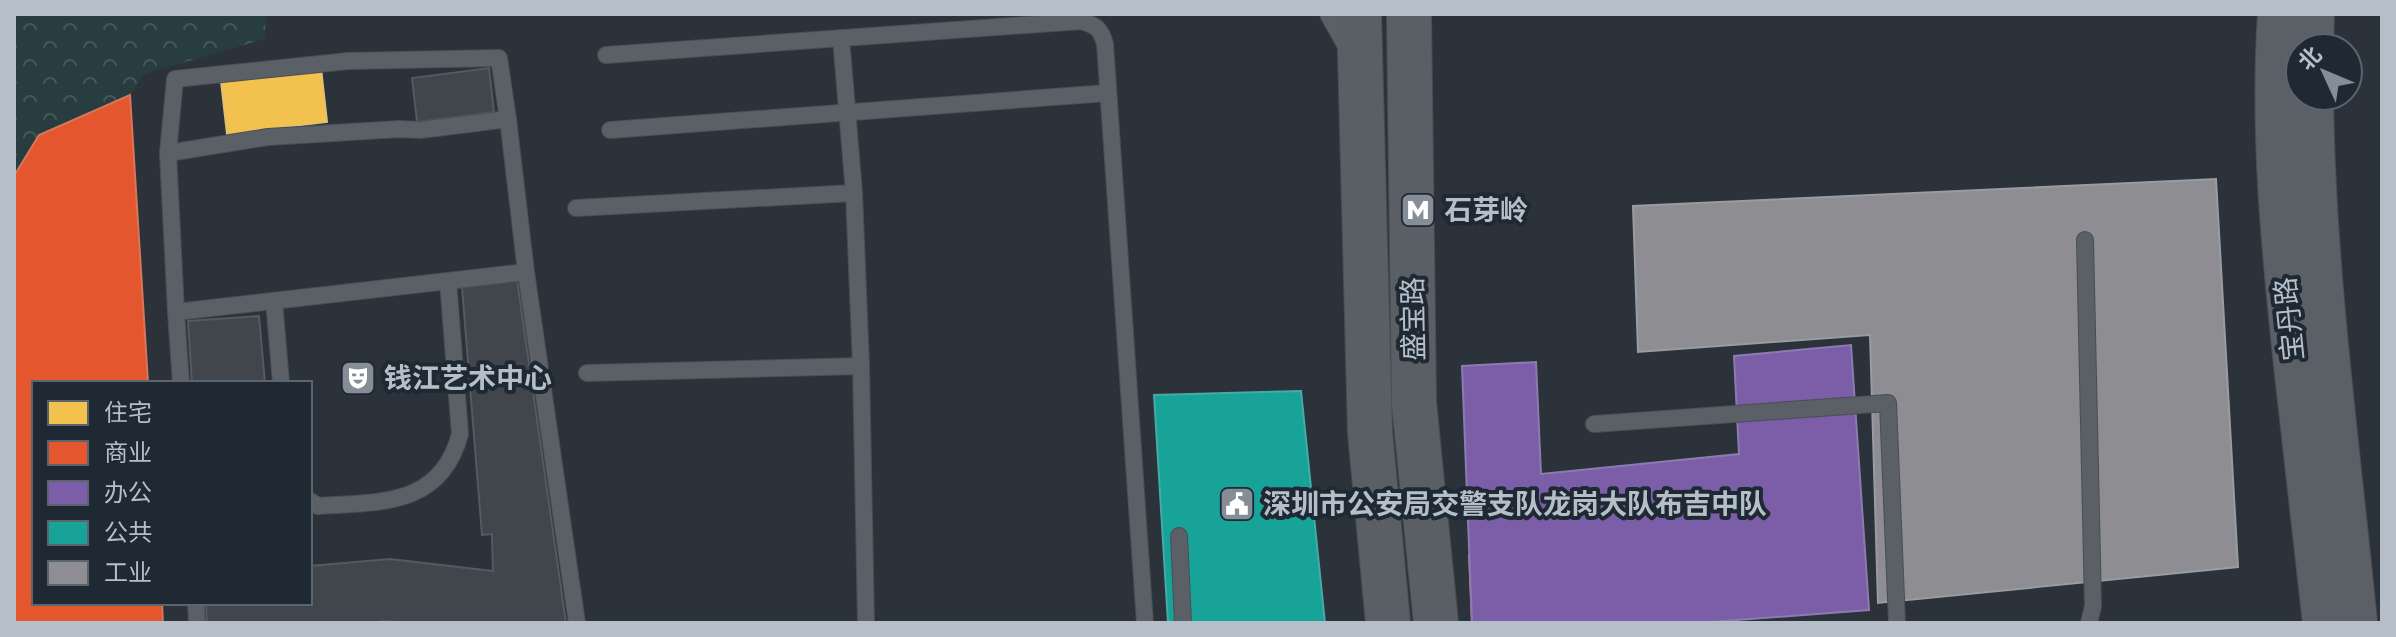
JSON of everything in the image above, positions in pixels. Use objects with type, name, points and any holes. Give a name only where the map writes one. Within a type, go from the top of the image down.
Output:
[{"type":"main road","name":"盛宝路","points":[[1359,14],[1370,432],[1388,623]]},
{"type":"main road","name":"盛宝路","points":[[1409,14],[1414,403],[1436,623]]},
{"type":"street","name":"宝丹路","points":[[2278,14],[2276,161],[2284,271],[2323,623]]},
{"type":"street","name":"宝丹路","points":[[2313,112],[2322,270],[2357,623]]},
{"type":"lane","points":[[1328,14],[1360,77]]},
{"type":"lane","points":[[606,55],[1081,21],[1095,25],[1102,33],[1105,44],[1145,623]]},
{"type":"lane","points":[[841,38],[854,193],[866,623]]},
{"type":"lane","points":[[181,381],[168,153],[175,79],[348,61],[499,58],[526,272],[577,623]]},
{"type":"lane","points":[[610,130],[1108,93]]},
{"type":"lane","points":[[168,153],[268,137],[420,130],[508,119]]},
{"type":"lane","points":[[576,208],[854,193]]},
{"type":"lane","points":[[2085,240],[2093,606],[2089,623]]},
{"type":"lane","points":[[176,312],[526,272]]},
{"type":"lane","points":[[312,502],[318,506],[390,501],[410,496],[426,486],[454,455],[460,434],[448,281]]},
{"type":"lane","points":[[274,301],[281,381]]},
{"type":"lane","points":[[587,373],[861,366]]},
{"type":"lane","points":[[1594,424],[1888,403],[1897,623]]},
{"type":"lane","points":[[1179,536],[1183,623]]},
{"type":"green space","points":[[14,14],[266,14],[265,39],[144,74],[130,95],[39,135],[14,176]]},
{"type":"building: 住宅","points":[[321,68],[327,122],[227,134],[221,81]]},
{"type":"building: 商业","points":[[130,95],[148,381],[32,381],[32,605],[162,605],[163,623],[14,623],[14,176],[39,135]]},
{"type":"building: 商业","points":[[1659,537],[1623,623],[1472,623],[1469,555]]},
{"type":"building: 办公","points":[[1851,345],[1869,610],[1697,623],[1472,623],[1462,366],[1536,362],[1541,474],[1739,454],[1734,356]]},
{"type":"building: 公共","name":"深圳市公安局交警支队龙岗大队布吉中队","points":[[1301,391],[1325,623],[1168,623],[1154,395]]},
{"type":"building: 工业","points":[[2216,179],[2238,567],[1878,603],[1870,335],[1638,352],[1633,206]]},
{"type":"building: 其他","points":[[489,68],[494,112],[417,122],[412,78]]},
{"type":"building: 其他","points":[[517,280],[566,623],[207,623],[206,605],[312,605],[312,566],[390,559],[493,571],[492,534],[482,535],[462,287]]},
{"type":"building: 其他","points":[[259,316],[265,381],[192,381],[188,321]]},
{"type":"place","name":"石芽岭","points":[[1418,210]]},
{"type":"place","name":"钱江艺术中心","points":[[358,378]]},
{"type":"place","name":"深圳市公安局交警支队龙岗大队布吉中队","points":[[1237,504]]}]
